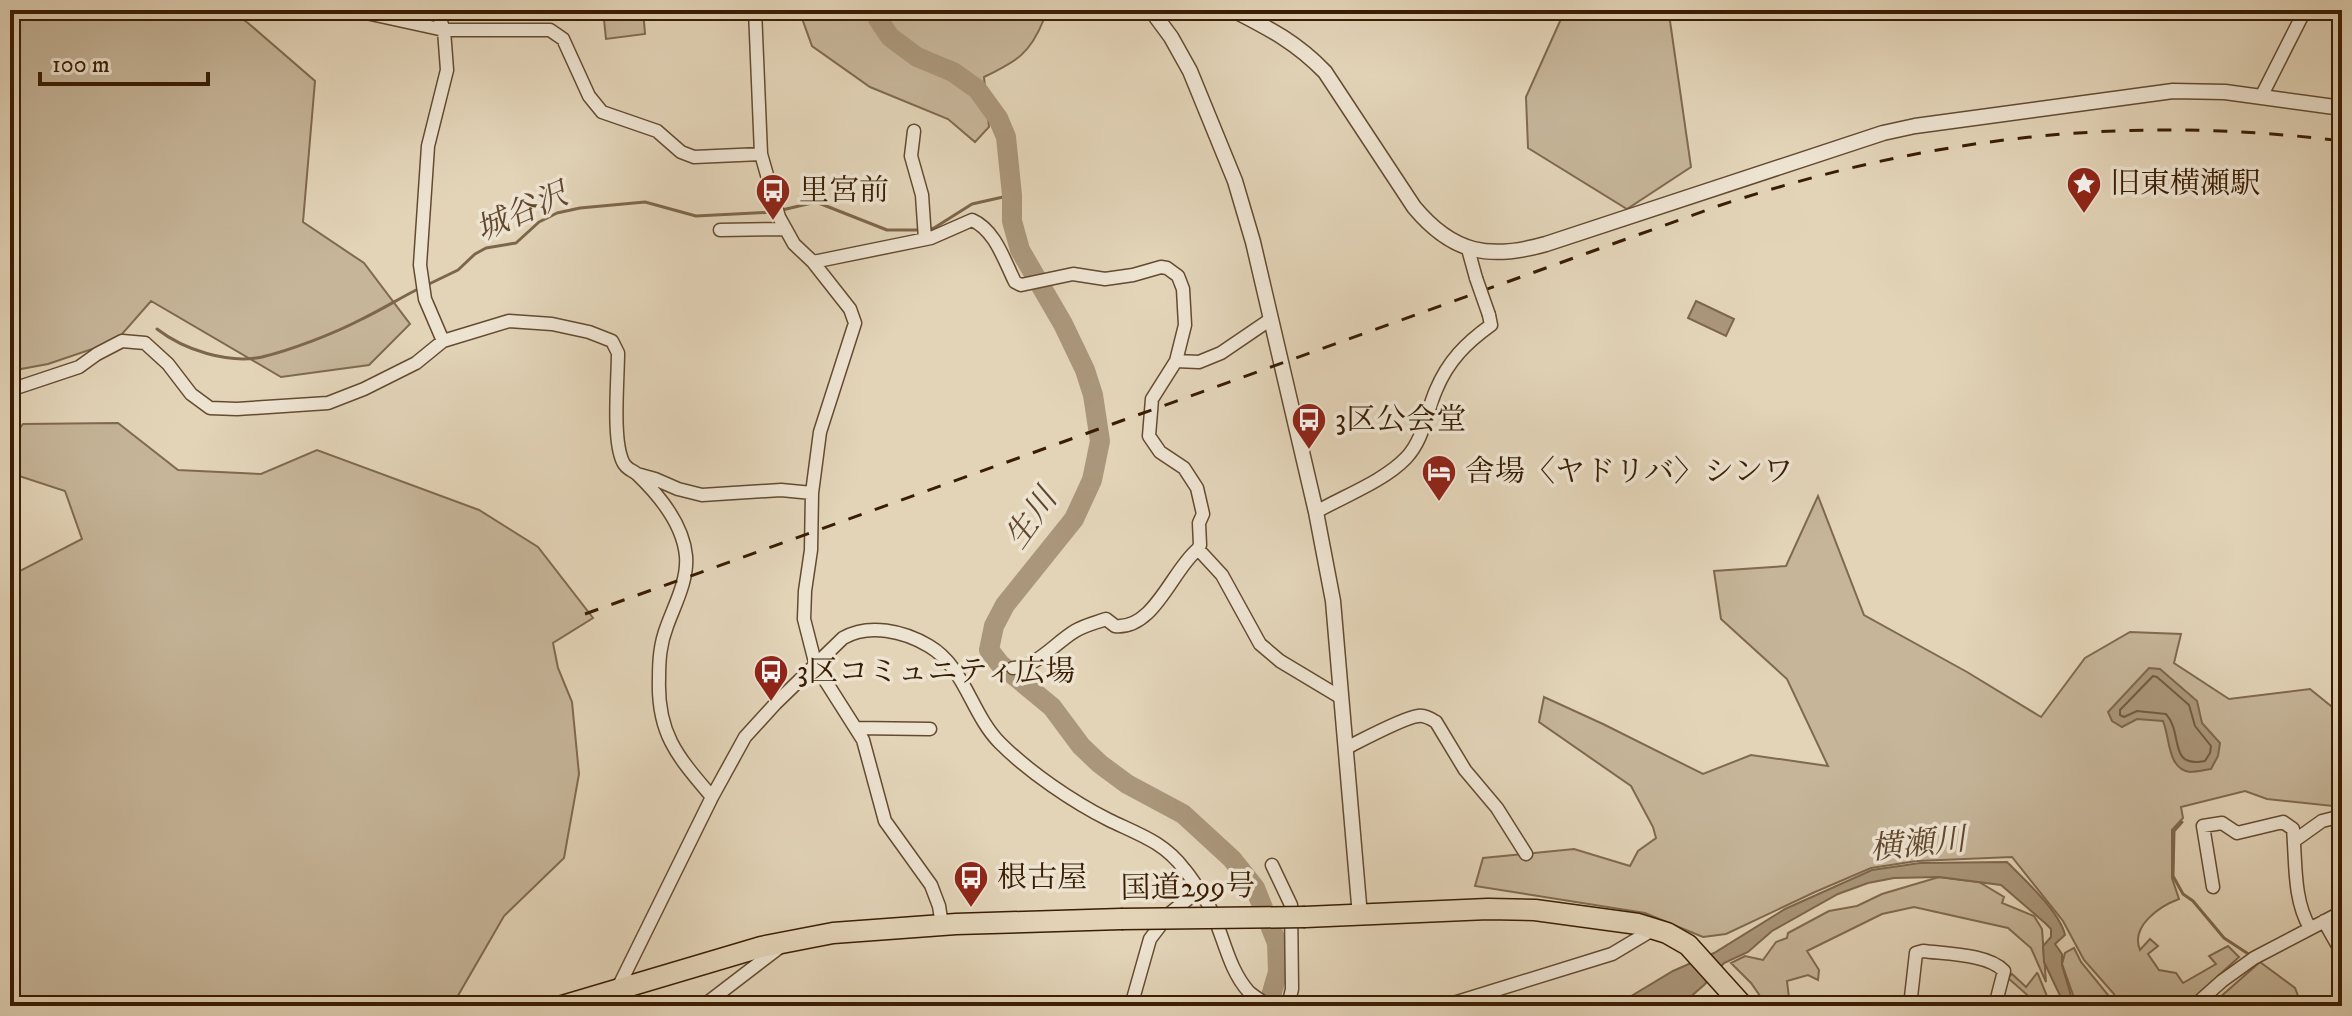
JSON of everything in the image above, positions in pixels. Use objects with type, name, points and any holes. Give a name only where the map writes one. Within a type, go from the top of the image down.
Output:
[{"type":"highway","name":"国道299号","points":[[562,1006],[613,997],[789,940],[833,933],[942,925],[1360,916],[1488,909],[1535,910],[1618,920],[1655,928],[1678,939],[1700,956],[1743,1006]]},
{"type":"street","points":[[432,10],[439,17],[444,30],[447,70],[428,146],[420,265],[425,299],[441,339]]},
{"type":"street","points":[[755,10],[761,154],[780,216],[794,244],[813,262],[850,309],[855,323],[820,432],[812,493],[811,550],[804,619],[816,666],[863,740],[885,821],[931,885],[942,925]]},
{"type":"street","points":[[1151,10],[1190,71],[1235,181],[1253,242],[1316,512],[1333,601],[1360,916]]},
{"type":"street","points":[[1233,10],[1287,38],[1309,55],[1339,90],[1414,207],[1439,234],[1468,249],[1503,254],[1525,250],[1883,133],[1915,126],[2173,91],[2225,92],[2342,108]]},
{"type":"street","points":[[2261,97],[2305,10]]},
{"type":"street","points":[[357,11],[444,30],[550,30],[563,39],[589,96],[602,112],[657,131],[681,152],[694,157],[761,154]]},
{"type":"street","points":[[914,131],[911,156],[924,206],[925,238]]},
{"type":"street","points":[[720,230],[780,216]]},
{"type":"street","points":[[813,262],[925,238],[972,220],[995,242],[1015,282],[1021,285],[1073,274],[1105,279],[1161,267],[1178,276],[1183,289],[1185,325],[1176,361],[1152,399],[1149,436],[1160,452],[1184,468],[1197,488],[1203,514],[1199,523],[1198,549],[1222,575],[1260,644],[1280,661],[1340,697]]},
{"type":"street","points":[[1316,512],[1392,470],[1408,456],[1419,439],[1445,372],[1463,346],[1491,325],[1468,249]]},
{"type":"street","points":[[1176,361],[1199,362],[1221,353],[1271,319]]},
{"type":"street","points":[[10,390],[79,367],[122,341],[145,343],[168,364],[191,394],[210,408],[274,408],[328,403],[416,363],[441,339],[509,321],[552,324],[612,341],[618,353],[619,449],[625,466],[637,474],[666,506],[681,536],[686,557],[682,590],[659,651],[660,714],[673,749],[712,797]]},
{"type":"street","points":[[637,474],[702,495],[781,490],[812,493]]},
{"type":"street","points":[[1013,668],[1025,668],[1088,624],[1106,619],[1115,626],[1131,624],[1154,606],[1187,558],[1198,549]]},
{"type":"street","points":[[613,997],[745,737],[843,638],[855,631],[885,631],[928,645],[944,656],[956,672],[976,713],[1000,743],[1024,764],[1086,806],[1163,845],[1185,869],[1208,905],[1234,968],[1249,991],[1269,1006]]},
{"type":"street","points":[[1346,748],[1418,715],[1430,718],[1436,722],[1465,770],[1497,808],[1526,854]]},
{"type":"street","points":[[856,728],[930,729]]},
{"type":"street","points":[[2294,841],[2322,821],[2342,816]]},
{"type":"street","points":[[2213,887],[2203,826],[2222,823],[2237,833],[2283,822],[2293,829],[2298,892],[2304,918],[2310,928]]},
{"type":"street","points":[[1272,865],[1291,905],[1292,989],[1288,1006]]},
{"type":"street","points":[[1131,1006],[1150,939],[1169,914],[1198,891]]},
{"type":"street","points":[[2194,1006],[2241,966],[2342,912]]},
{"type":"street","points":[[2324,921],[2342,953]]},
{"type":"street","points":[[1444,1006],[1612,954],[1655,928]]},
{"type":"street","points":[[703,1006],[789,940]]},
{"type":"street","points":[[1910,1006],[1916,953],[1923,951],[1988,960],[2000,966],[2004,971],[1995,1006]]},
{"type":"shaded area","points":[[10,10],[229,10],[248,23],[315,81],[303,222],[364,263],[410,324],[369,365],[281,377],[151,301],[116,341],[48,364],[10,371]]},
{"type":"shaded area","points":[[603,10],[643,10],[645,34],[606,39]]},
{"type":"shaded area","points":[[799,10],[1039,10],[1044,19],[1028,49],[984,77],[989,127],[975,142],[948,119],[870,87],[812,46]]},
{"type":"shaded area","points":[[1560,10],[1661,10],[1670,21],[1691,167],[1627,209],[1528,148],[1526,97],[1561,19]]},
{"type":"shaded area","points":[[118,423],[178,470],[261,474],[317,450],[479,510],[538,547],[593,618],[553,643],[558,668],[572,702],[579,774],[564,858],[504,916],[452,1006],[10,1006],[10,576],[82,539],[65,491],[10,473],[10,441],[23,424]]},
{"type":"shaded area","points":[[1818,496],[1864,615],[2041,717],[2085,658],[2130,632],[2181,634],[2174,663],[2229,699],[2310,689],[2342,715],[2342,807],[2267,799],[2245,791],[2181,807],[2183,818],[2172,830],[2172,878],[2179,899],[2156,912],[2143,925],[2138,941],[2140,950],[2150,939],[2158,946],[2148,954],[2159,970],[2176,973],[2183,983],[2216,964],[2209,956],[2228,946],[2239,957],[2185,1006],[2120,1006],[2114,994],[2084,960],[2063,921],[2012,857],[1917,861],[1871,868],[1726,934],[1703,937],[1645,913],[1475,886],[1483,858],[1574,849],[1630,866],[1638,851],[1656,838],[1631,786],[1539,722],[1544,697],[1703,774],[1751,755],[1828,766],[1787,679],[1721,619],[1714,571],[1786,566]]},
{"type":"shaded area","points":[[1939,877],[1979,882],[2004,897],[2002,903],[2034,916],[2042,929],[2046,982],[2031,948],[2008,928],[1914,907],[1882,914],[1807,951],[1819,970],[1818,980],[1808,975],[1787,981],[1790,1006],[1767,1006],[1751,983],[1731,963],[1745,956],[1763,960],[1776,942],[1787,938],[1788,933],[1829,911],[1857,906],[1882,894]]},
{"type":"shaded area","points":[[2074,948],[2081,962],[2117,1006],[2077,1006],[2062,964],[2065,953]]},
{"type":"shaded area","points":[[2260,962],[2295,988],[2302,1006],[2210,1006]]},
{"type":"shaded area","points":[[2037,973],[2051,1006],[2036,1006],[2008,978],[2012,974],[2026,987]]},
{"type":"water","points":[[1696,301],[1734,319],[1726,336],[1688,318]]},
{"type":"water","points":[[2149,668],[2160,669],[2197,701],[2202,723],[2220,743],[2211,769],[2190,772],[2177,765],[2170,751],[2163,721],[2137,719],[2122,727],[2112,721],[2108,712]]},
{"type":"water","points":[[2007,862],[2040,896],[2062,926],[2065,935],[2055,944],[2062,954],[2062,965],[2074,1006],[2065,1006],[2044,962],[2043,946],[2051,937],[2051,929],[2045,923],[2001,885],[1939,877],[1894,878],[1838,894],[1772,931],[1748,952],[1724,963],[1680,1006],[1618,1006],[1673,971],[1714,953],[1785,909],[1872,870],[1920,863]]},
{"type":"waterway","name":"生川","points":[[878,10],[878,19],[890,37],[917,57],[953,72],[977,89],[998,118],[1006,137],[1012,221],[1020,250],[1063,324],[1093,395],[1100,441],[1092,480],[1074,519],[1005,605],[994,626],[989,650],[1000,664],[1052,707],[1081,746],[1100,764],[1127,784],[1183,814],[1232,859],[1255,888],[1277,943],[1278,972],[1268,1006]]},
{"type":"waterway","name":"城谷沢","points":[[928,229],[972,204],[1012,195]]},
{"type":"waterway","name":"城谷沢","points":[[427,285],[458,270],[486,248],[516,243],[539,222],[557,213],[580,208],[645,202],[696,216],[775,212]]},
{"type":"waterway","name":"城谷沢","points":[[782,210],[816,202],[887,230],[920,230]]},
{"type":"waterway","name":"城谷沢","points":[[157,329],[207,354],[235,359],[262,357],[337,331],[420,288]]},
{"type":"waterway","points":[[2182,822],[2174,831],[2173,876],[2183,894],[2193,901],[2224,938],[2248,956]]},
{"type":"railway","points":[[585,614],[1718,206],[1796,182],[1949,148],[2104,132],[2182,130],[2261,133],[2342,141]]},
{"type":"place","name":"旧東横瀬駅","points":[[2084,215]]},
{"type":"place","name":"里宮前","points":[[773,222]]},
{"type":"place","name":"3区公会堂","points":[[1309,451]]},
{"type":"place","name":"舎場〈ヤドリバ〉シンワ","points":[[1439,503]]},
{"type":"place","name":"3区コミュニティ広場","points":[[771,703]]},
{"type":"place","name":"根古屋","points":[[971,909]]},
{"type":"water label","name":"横瀬川","points":[[1918,845]]}]
